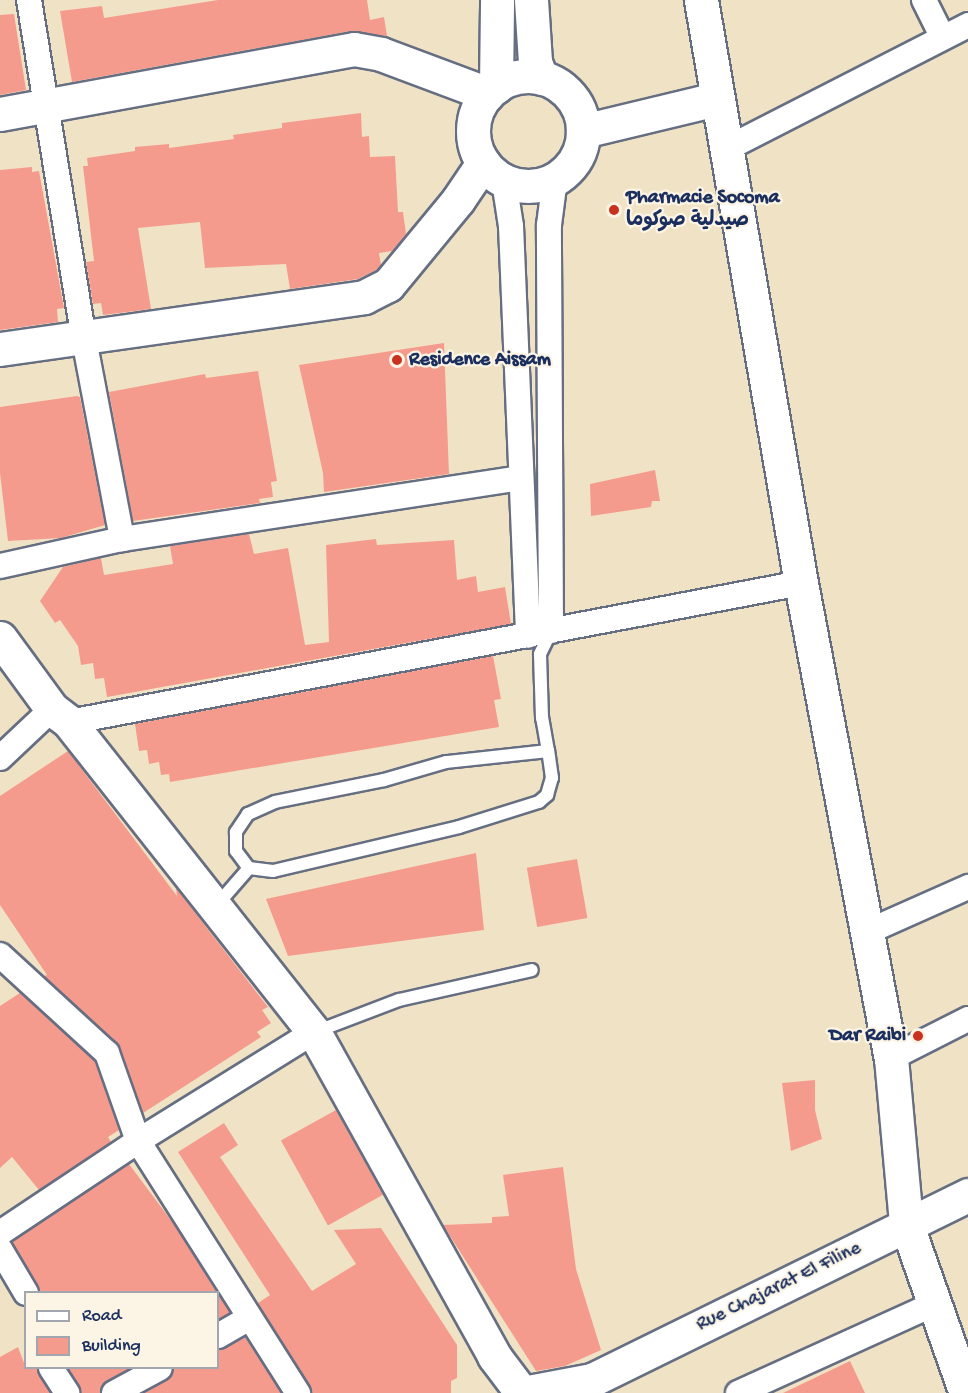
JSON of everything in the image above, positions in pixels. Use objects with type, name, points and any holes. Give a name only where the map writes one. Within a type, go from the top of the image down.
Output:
[{"type":"street","points":[[29,0],[48,105],[83,334],[122,539]]},
{"type":"street","points":[[492,90],[498,0]]},
{"type":"street","points":[[531,0],[541,78]]},
{"type":"street","points":[[701,0],[801,583],[891,1058],[906,1223],[964,1378]]},
{"type":"street","points":[[924,0],[942,36]]},
{"type":"street","points":[[726,149],[968,24]]},
{"type":"street","points":[[0,114],[354,49],[381,54],[492,90]]},
{"type":"street","points":[[494,172],[528,186],[555,179],[576,157],[583,131],[573,100],[555,84],[541,78],[522,77],[492,90],[479,106],[473,130],[494,172],[512,226],[519,478],[539,640]]},
{"type":"street","points":[[583,131],[717,99]]},
{"type":"street","points":[[0,349],[83,334],[364,297],[388,285],[458,200],[494,172]]},
{"type":"street","points":[[539,640],[549,225],[555,179]]},
{"type":"street","points":[[0,566],[122,539],[519,478]]},
{"type":"street","points":[[0,758],[60,715],[539,640],[801,583]]},
{"type":"street","points":[[0,638],[314,1032],[494,1356],[523,1393]]},
{"type":"street","points":[[867,932],[968,886]]},
{"type":"street","points":[[3,965],[107,1053],[138,1141],[298,1393]]},
{"type":"street","points":[[891,1058],[968,1019]]},
{"type":"street","points":[[0,1233],[138,1141],[314,1032]]},
{"type":"street","name":"Rue Chajarat El Filine","points":[[523,1393],[584,1387],[906,1223],[968,1195]]},
{"type":"street","points":[[0,1249],[25,1291]]},
{"type":"street","points":[[738,1393],[936,1303]]},
{"type":"street","points":[[219,1335],[249,1318]]},
{"type":"street","points":[[494,1356],[494,1393]]},
{"type":"street","points":[[52,1369],[67,1393]]},
{"type":"street","points":[[114,1393],[158,1369]]},
{"type":"lane","points":[[539,640],[552,778],[547,795],[529,806],[273,871],[249,868],[236,851],[236,832],[248,814],[266,805],[384,780],[446,762],[548,751]]},
{"type":"lane","points":[[215,907],[249,868]]},
{"type":"lane","points":[[314,1032],[399,1000],[532,970]]},
{"type":"building","points":[[218,0],[367,0],[370,20],[384,17],[387,36],[351,31],[72,82],[60,11],[102,6],[104,18]]},
{"type":"building","points":[[14,14],[26,90],[0,95],[0,15]]},
{"type":"building","points":[[361,113],[362,137],[369,136],[370,157],[395,156],[398,212],[403,212],[406,234],[392,251],[379,253],[381,265],[376,270],[358,279],[290,289],[286,264],[205,268],[200,222],[138,228],[151,309],[103,315],[101,303],[93,304],[86,262],[94,261],[83,166],[88,166],[87,158],[135,151],[135,147],[169,144],[169,148],[234,139],[233,135],[282,128],[282,123]]},
{"type":"building","points":[[32,167],[32,172],[39,171],[64,308],[57,309],[58,322],[0,330],[0,170]]},
{"type":"building","points":[[444,343],[449,474],[324,492],[323,473],[299,365]]},
{"type":"building","points":[[258,371],[277,481],[271,482],[273,497],[259,499],[260,503],[133,521],[109,392],[205,374],[206,378]]},
{"type":"building","points":[[80,397],[105,525],[61,538],[8,541],[0,473],[0,407]]},
{"type":"building","points":[[655,470],[660,501],[652,501],[651,507],[591,516],[590,484]]},
{"type":"building","points":[[249,534],[254,554],[288,548],[305,645],[329,642],[326,545],[376,539],[377,545],[454,540],[457,580],[476,576],[478,592],[505,587],[511,624],[107,697],[104,678],[95,679],[93,663],[81,665],[78,646],[60,620],[55,623],[40,601],[63,567],[101,558],[104,575],[173,564],[170,546]]},
{"type":"building","points":[[493,656],[501,699],[494,700],[499,727],[170,782],[169,774],[161,775],[159,762],[149,764],[147,750],[139,751],[135,724]]},
{"type":"building","points":[[68,751],[177,896],[176,888],[268,1007],[262,1010],[271,1023],[257,1032],[261,1037],[143,1113],[117,1043],[44,976],[47,975],[0,905],[0,796]]},
{"type":"building","points":[[476,853],[484,930],[288,956],[266,899]]},
{"type":"building","points":[[577,859],[587,918],[537,927],[527,868]]},
{"type":"building","points":[[20,993],[95,1061],[119,1130],[108,1137],[111,1142],[39,1190],[12,1157],[0,1168],[0,1006]]},
{"type":"building","points":[[815,1080],[815,1110],[822,1139],[791,1151],[782,1083]]},
{"type":"building","points":[[336,1110],[383,1195],[328,1225],[281,1141]]},
{"type":"building","points":[[224,1123],[238,1145],[220,1157],[312,1291],[356,1264],[334,1230],[381,1228],[457,1345],[457,1378],[451,1381],[451,1393],[312,1393],[258,1303],[270,1295],[178,1152]]},
{"type":"building","points":[[129,1164],[176,1227],[216,1291],[39,1291],[12,1242]]},
{"type":"building","points":[[563,1167],[576,1269],[601,1350],[565,1366],[536,1371],[443,1225],[492,1223],[492,1217],[509,1216],[503,1175]]},
{"type":"building","points":[[219,1295],[230,1313],[219,1319]]},
{"type":"building","points":[[245,1337],[281,1393],[144,1393],[167,1380],[173,1369],[219,1369],[219,1350]]},
{"type":"building","points":[[18,1347],[24,1369],[38,1369],[50,1393],[0,1393],[0,1357]]},
{"type":"building","points":[[850,1361],[865,1393],[783,1393]]},
{"type":"building","points":[[69,1369],[129,1369],[107,1381],[100,1393],[81,1393]]},
{"type":"place","name":"Pharmacie Socoma صيدلية صوكوما","points":[[614,210]]},
{"type":"place","name":"Residence Aissam","points":[[397,360]]},
{"type":"place","name":"Dar Raibi","points":[[918,1036]]}]
